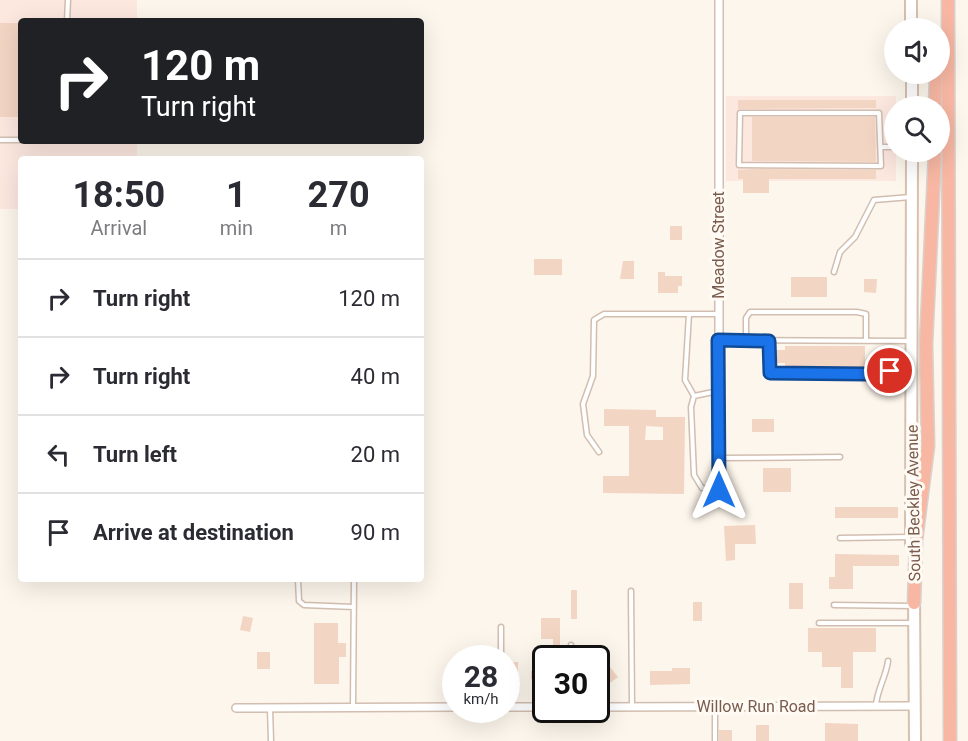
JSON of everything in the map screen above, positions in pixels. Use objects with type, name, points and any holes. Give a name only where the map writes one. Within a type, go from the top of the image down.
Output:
[{"type":"highway","points":[[948,0],[949,18]]},
{"type":"highway","points":[[949,84],[950,741]]},
{"type":"highway","points":[[914,604],[916,540],[928,453],[926,320],[934,162]]},
{"type":"main road","points":[[911,0],[912,18]]},
{"type":"main road","name":"South Beckley Avenue","points":[[912,162],[911,537],[915,623],[915,741]]},
{"type":"street","name":"Meadow Street","points":[[719,0],[719,490]]},
{"type":"street","name":"Willow Run Road","points":[[610,707],[914,706]]},
{"type":"street","points":[[236,708],[442,707]]},
{"type":"lane","points":[[67,18],[68,0]]},
{"type":"lane","points":[[740,113],[879,113],[882,147],[881,166],[739,165],[740,113]]},
{"type":"lane","points":[[0,140],[18,140]]},
{"type":"lane","points":[[834,272],[840,252],[855,237],[874,200],[912,196]]},
{"type":"lane","points":[[746,340],[746,318],[750,312],[857,312],[866,314],[866,341]]},
{"type":"lane","points":[[599,452],[587,435],[583,404],[593,376],[594,320],[604,314],[718,314]]},
{"type":"lane","points":[[688,314],[685,380],[694,396],[691,406],[694,475],[702,488],[719,490]]},
{"type":"lane","points":[[718,340],[913,341]]},
{"type":"lane","points":[[769,341],[770,373],[867,374],[912,367]]},
{"type":"lane","points":[[694,396],[718,391]]},
{"type":"lane","points":[[719,458],[840,457]]},
{"type":"lane","points":[[840,538],[911,537]]},
{"type":"lane","points":[[298,582],[299,601],[304,605],[354,607]]},
{"type":"lane","points":[[353,707],[354,582]]},
{"type":"lane","points":[[632,591],[632,706]]},
{"type":"lane","points":[[834,605],[914,604]]},
{"type":"lane","points":[[819,623],[915,623]]},
{"type":"lane","points":[[501,627],[501,645]]},
{"type":"lane","points":[[876,706],[876,695],[886,675],[888,662]]},
{"type":"lane","points":[[715,706],[715,741]]},
{"type":"lane","points":[[270,708],[271,741]]},
{"type":"shaded area","points":[[0,0],[137,0],[137,18],[18,18],[18,144],[137,144],[137,156],[18,156],[18,209],[0,209]]},
{"type":"shaded area","points":[[726,96],[884,96],[884,162],[896,162],[896,181],[726,181]]},
{"type":"building","points":[[0,23],[18,23],[18,117],[0,117]]},
{"type":"building","points":[[738,100],[876,100],[876,108],[738,109]]},
{"type":"building","points":[[752,117],[875,117],[876,162],[752,161]]},
{"type":"building","points":[[738,170],[876,170],[876,179],[769,179],[769,193],[743,193],[743,179],[738,179]]},
{"type":"building","points":[[670,226],[682,226],[682,240],[670,240]]},
{"type":"building","points":[[534,259],[562,259],[562,275],[534,275]]},
{"type":"building","points":[[623,261],[634,261],[634,279],[620,279]]},
{"type":"building","points":[[658,272],[665,272],[665,276],[682,276],[682,286],[678,286],[678,293],[658,293]]},
{"type":"building","points":[[791,277],[827,277],[827,297],[791,297]]},
{"type":"building","points":[[864,279],[877,279],[876,293],[864,292]]},
{"type":"building","points":[[785,346],[865,346],[865,370],[785,369],[785,363],[774,363],[774,350],[785,350]]},
{"type":"building","points":[[604,409],[656,410],[656,417],[685,417],[684,494],[603,493],[603,476],[629,476],[629,426],[604,426]],"holes":[[[646,426],[663,427],[663,440],[645,440]]]},
{"type":"building","points":[[752,419],[774,419],[774,432],[752,432]]},
{"type":"building","points":[[763,468],[791,468],[791,492],[763,492]]},
{"type":"building","points":[[835,507],[898,507],[898,518],[835,518]]},
{"type":"building","points":[[755,525],[756,544],[735,544],[735,560],[726,561],[724,526]]},
{"type":"building","points":[[835,554],[899,555],[899,566],[853,566],[853,589],[829,589],[829,577],[835,577]]},
{"type":"building","points":[[789,583],[803,583],[803,609],[789,609]]},
{"type":"building","points":[[571,590],[577,590],[577,619],[571,619]]},
{"type":"building","points":[[693,602],[702,602],[702,621],[693,621]]},
{"type":"building","points":[[243,616],[253,618],[250,632],[240,630]]},
{"type":"building","points":[[541,618],[560,618],[560,645],[553,645],[553,639],[541,639]]},
{"type":"building","points":[[314,623],[338,623],[338,643],[346,643],[346,657],[339,657],[339,684],[314,684]]},
{"type":"building","points":[[808,628],[876,628],[876,652],[853,652],[853,688],[841,688],[841,667],[822,667],[822,652],[808,652]]},
{"type":"building","points":[[257,652],[270,652],[270,669],[257,669]]},
{"type":"building","points":[[610,667],[618,677],[610,683]]},
{"type":"building","points":[[672,668],[690,668],[690,684],[650,685],[650,671],[672,671]]},
{"type":"building","points":[[825,723],[858,724],[858,741],[825,741]]},
{"type":"building","points":[[756,725],[769,725],[769,741],[756,741]]},
{"type":"building","points":[[719,730],[732,730],[732,741],[719,741]]},
{"type":"route","points":[[719,490],[718,340],[769,341],[770,373],[867,374],[890,371]]}]
